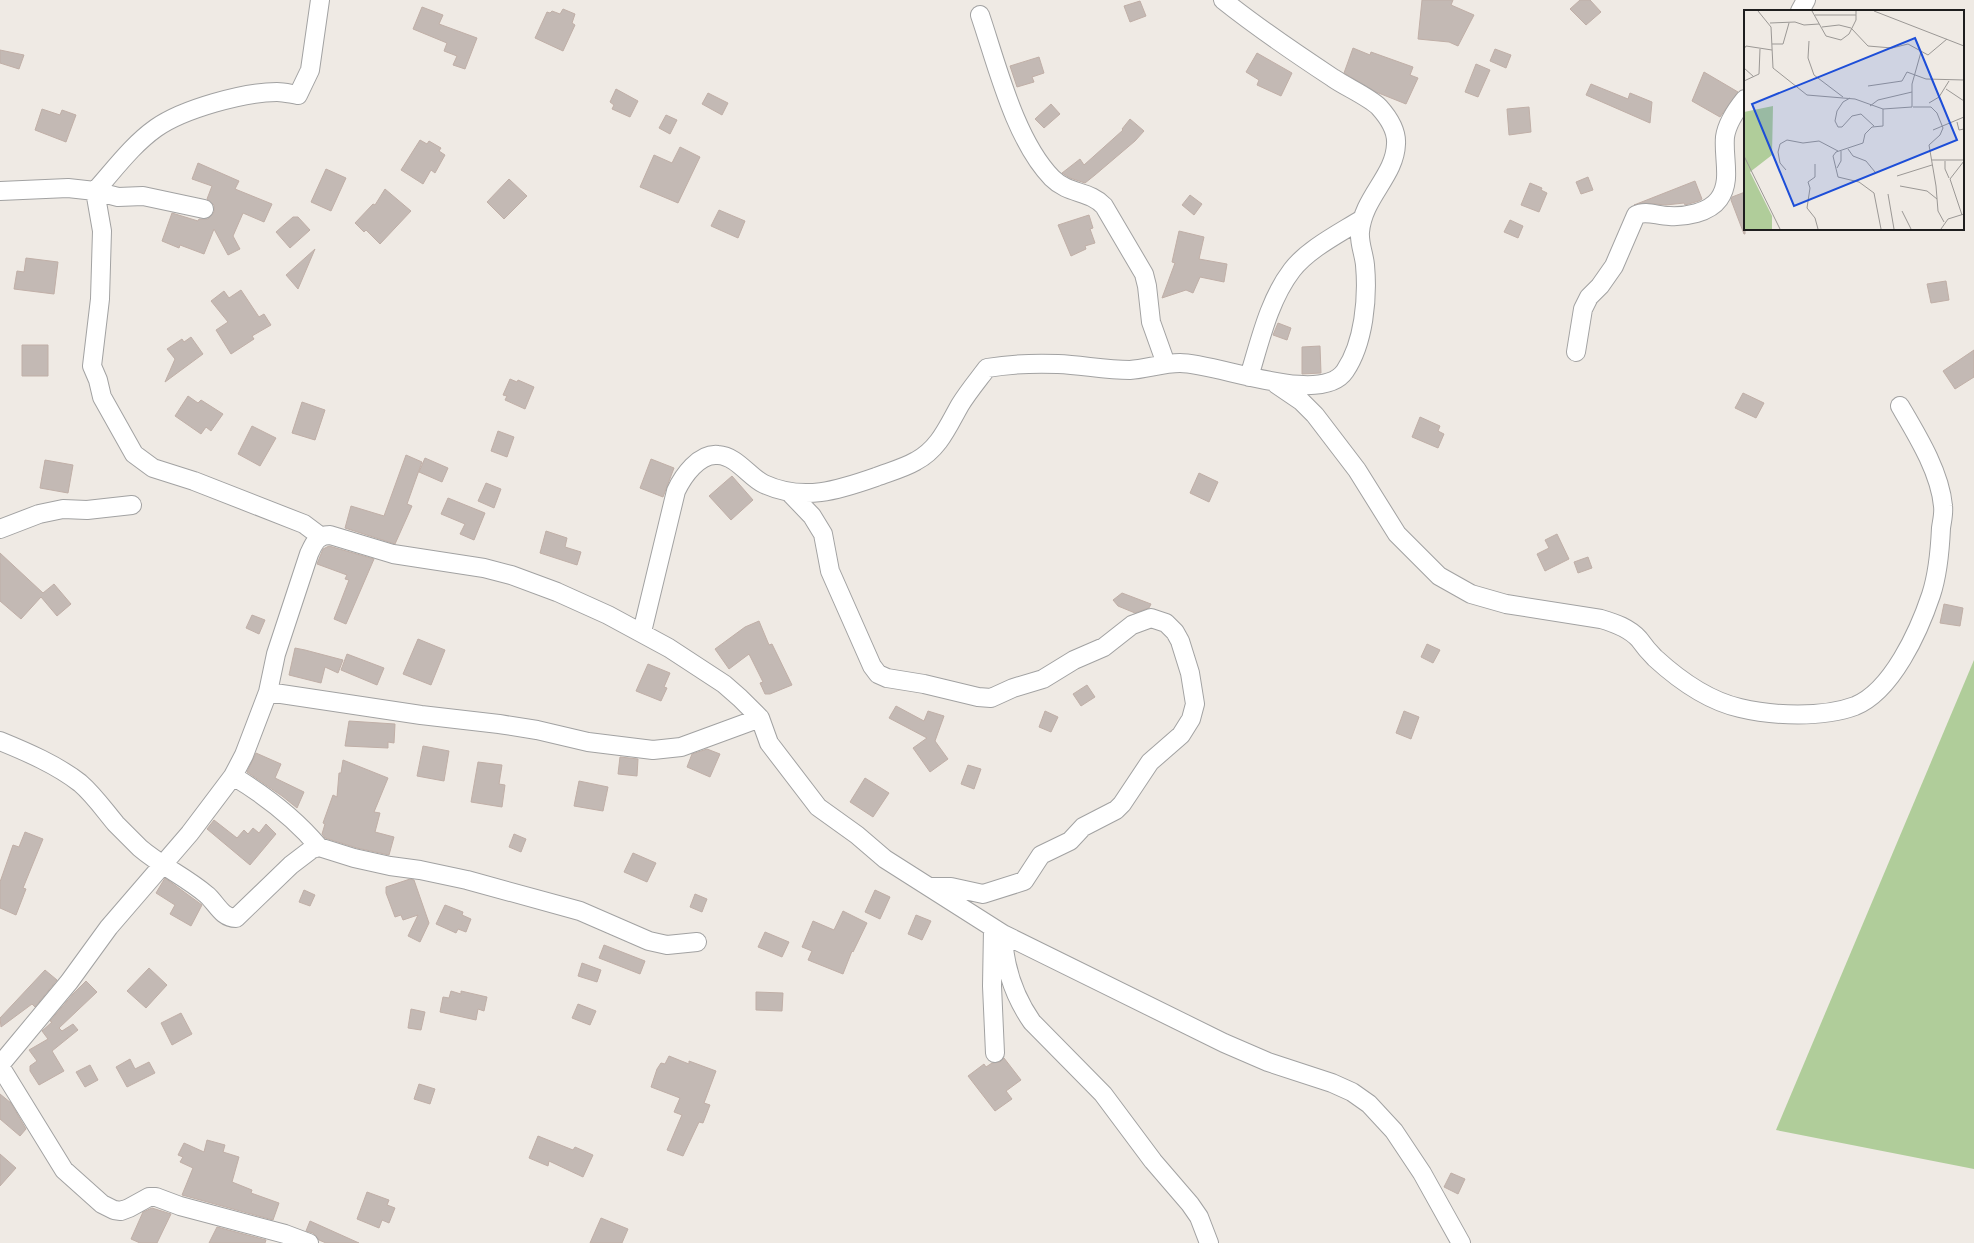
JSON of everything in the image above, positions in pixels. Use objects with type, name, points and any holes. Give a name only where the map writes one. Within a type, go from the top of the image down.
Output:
[{"type":"street","points":[[95,191],[136,146],[156,128],[164,123],[196,109],[255,93],[279,91],[298,95],[310,70],[320,0]]},
{"type":"street","points":[[642,632],[674,499],[681,481],[701,460],[718,455],[742,467],[763,484],[790,492],[832,492],[915,462],[929,454],[937,445],[961,404],[987,368],[1027,363],[1061,364],[1101,369],[1132,370],[1166,364],[1200,365],[1249,378],[1304,385],[1334,382],[1344,372],[1353,354],[1364,319],[1365,265],[1360,236],[1362,219],[1368,203],[1389,169],[1395,154],[1397,142],[1392,122],[1378,106],[1265,32],[1223,0]]},
{"type":"street","points":[[1801,10],[1806,0]]},
{"type":"street","points":[[980,15],[1010,103],[1024,135],[1040,164],[1052,178],[1067,190],[1097,199],[1104,206],[1144,274],[1147,286],[1151,322],[1166,364]]},
{"type":"street","points":[[1576,352],[1582,309],[1589,296],[1600,286],[1614,266],[1636,215],[1641,213],[1668,217],[1703,212],[1715,205],[1724,193],[1726,181],[1725,136],[1734,115],[1744,100]]},
{"type":"street","points":[[0,191],[68,188],[95,191],[118,197],[142,196],[204,209]]},
{"type":"street","points":[[95,191],[102,231],[100,299],[92,366],[98,380],[102,397],[134,454],[153,468],[194,481],[229,494],[249,504],[301,522],[320,536]]},
{"type":"street","points":[[1249,378],[1266,323],[1280,289],[1293,268],[1309,254],[1362,219]]},
{"type":"street","points":[[1272,382],[1301,401],[1315,415],[1357,470],[1397,534],[1439,576],[1471,594],[1506,604],[1601,619],[1616,624],[1629,631],[1647,650],[1672,672],[1718,701],[1769,713],[1832,712],[1855,706],[1871,697],[1884,684],[1915,633],[1931,594],[1939,556],[1943,506],[1934,470],[1921,442],[1900,406]]},
{"type":"street","points":[[790,492],[812,516],[823,534],[830,571],[872,666],[878,674],[887,678],[924,684],[978,698],[991,698],[1013,688],[1043,679],[1074,660],[1104,647],[1132,625],[1140,621],[1152,618],[1158,619],[1166,623],[1180,641],[1191,681],[1195,704],[1192,715],[1181,735],[1150,762],[1119,807],[1083,827],[1070,841],[1042,856],[1024,881],[983,894],[951,887],[930,888]]},
{"type":"street","points":[[0,529],[39,514],[63,509],[87,510],[132,505]]},
{"type":"street","points":[[309,1243],[244,1221],[180,1206],[156,1197],[149,1197],[121,1211],[114,1210],[102,1204],[64,1170],[0,1066],[69,982],[109,927],[222,794],[244,755],[268,692],[276,654],[304,568],[316,539],[320,536],[330,535],[393,554],[484,568],[511,575],[557,592],[642,632],[724,684],[760,718],[769,743],[818,807],[857,835],[885,859],[998,931],[1224,1043],[1268,1062],[1332,1083],[1352,1092],[1369,1104],[1394,1131],[1422,1173],[1461,1243]]},
{"type":"street","points":[[268,692],[421,715],[500,724],[537,730],[588,742],[653,750],[681,747],[760,718]]},
{"type":"street","points":[[0,741],[45,762],[81,784],[129,837],[162,866],[197,887],[208,896],[225,915],[230,918],[236,918],[280,875],[312,849],[318,847]]},
{"type":"street","points":[[233,776],[279,806],[304,830],[318,847],[354,858],[390,866],[420,870],[467,880],[580,911],[649,941],[667,945],[697,942]]},
{"type":"street","points":[[996,1053],[992,986],[998,931]]},
{"type":"street","points":[[998,931],[1016,993],[1028,1016],[1045,1037],[1103,1094],[1153,1161],[1190,1204],[1199,1218],[1209,1243]]},
{"type":"green space","points":[[1974,660],[1974,1169],[1776,1130]]},
{"type":"building","points":[[1422,0],[1453,0],[1451,5],[1474,15],[1458,46],[1449,42],[1418,39]]},
{"type":"building","points":[[1580,0],[1590,0],[1601,12],[1586,25],[1570,9]]},
{"type":"building","points":[[1140,1],[1146,16],[1130,22],[1124,6]]},
{"type":"building","points":[[422,7],[443,15],[439,24],[477,38],[465,69],[453,65],[457,56],[444,51],[447,43],[413,29]]},
{"type":"building","points":[[563,9],[575,14],[572,23],[575,25],[563,51],[535,38],[547,12],[550,13],[552,11],[560,14]]},
{"type":"building","points":[[1353,48],[1370,55],[1371,52],[1413,67],[1410,75],[1418,78],[1406,104],[1376,92],[1344,73]]},
{"type":"building","points":[[1495,49],[1511,55],[1506,68],[1490,61]]},
{"type":"building","points":[[0,50],[24,55],[19,69],[0,63]]},
{"type":"building","points":[[1257,53],[1292,73],[1281,96],[1257,85],[1259,80],[1246,72]]},
{"type":"building","points":[[1039,57],[1044,73],[1032,77],[1034,82],[1017,87],[1010,66]]},
{"type":"building","points":[[1476,64],[1490,70],[1478,97],[1465,92]]},
{"type":"building","points":[[1704,72],[1738,92],[1720,117],[1692,101]]},
{"type":"building","points":[[1591,84],[1628,99],[1630,93],[1652,102],[1650,123],[1586,95]]},
{"type":"building","points":[[616,89],[638,101],[630,117],[612,109],[614,105],[610,102]]},
{"type":"building","points":[[708,93],[728,103],[722,115],[702,104]]},
{"type":"building","points":[[1051,104],[1060,114],[1044,128],[1035,119]]},
{"type":"building","points":[[1529,107],[1531,132],[1509,135],[1507,109]]},
{"type":"building","points":[[42,109],[60,115],[62,110],[76,115],[66,142],[35,130]]},
{"type":"building","points":[[666,115],[677,120],[670,134],[659,128]]},
{"type":"building","points":[[1130,119],[1144,131],[1135,141],[1085,183],[1070,178],[1062,173],[1080,159],[1084,165],[1123,130],[1122,129]]},
{"type":"building","points":[[420,140],[427,144],[429,141],[441,148],[439,151],[445,155],[435,173],[431,170],[423,184],[401,170]]},
{"type":"building","points":[[680,147],[700,157],[678,203],[640,187],[654,155],[672,163]]},
{"type":"building","points":[[198,163],[239,181],[235,189],[272,204],[264,222],[243,213],[233,236],[240,249],[228,255],[214,229],[204,254],[180,245],[179,248],[162,241],[172,213],[198,221],[199,219],[208,219],[214,212],[214,205],[207,199],[212,186],[192,179]]},
{"type":"building","points":[[326,169],[346,178],[331,211],[311,202]]},
{"type":"building","points":[[1588,177],[1593,190],[1581,194],[1576,182]]},
{"type":"building","points":[[509,179],[527,196],[504,219],[487,202]]},
{"type":"building","points":[[1695,181],[1702,199],[1699,201],[1685,205],[1684,203],[1666,205],[1644,203],[1634,205]]},
{"type":"building","points":[[1530,183],[1542,188],[1541,190],[1547,193],[1539,212],[1521,205]]},
{"type":"building","points":[[385,189],[411,211],[380,244],[366,230],[364,232],[355,223],[373,204],[375,205]]},
{"type":"building","points":[[1744,192],[1745,234],[1731,200],[1732,197]]},
{"type":"building","points":[[1190,195],[1202,204],[1194,215],[1182,205]]},
{"type":"building","points":[[719,210],[745,221],[738,238],[711,226]]},
{"type":"building","points":[[1089,215],[1093,228],[1090,229],[1095,243],[1085,246],[1086,249],[1071,256],[1058,225]]},
{"type":"building","points":[[293,217],[298,217],[310,230],[290,248],[276,232]]},
{"type":"building","points":[[1510,220],[1523,226],[1518,238],[1504,232]]},
{"type":"building","points":[[1179,231],[1204,237],[1199,259],[1227,264],[1224,282],[1200,277],[1193,293],[1186,290],[1162,298],[1175,263],[1172,262]]},
{"type":"building","points":[[315,249],[298,289],[286,275]]},
{"type":"building","points":[[26,258],[58,262],[54,294],[14,289],[17,271],[24,272]]},
{"type":"building","points":[[1946,281],[1949,300],[1931,303],[1927,284]]},
{"type":"building","points":[[241,290],[259,317],[264,314],[271,325],[252,336],[254,339],[231,354],[216,330],[228,322],[211,301],[224,291],[229,298]]},
{"type":"building","points":[[1278,323],[1291,328],[1287,340],[1273,335]]},
{"type":"building","points":[[191,337],[203,354],[165,382],[175,359],[167,349],[182,339],[184,342]]},
{"type":"building","points":[[22,345],[48,345],[48,376],[22,376]]},
{"type":"building","points":[[1320,346],[1321,373],[1302,374],[1302,347]]},
{"type":"building","points":[[1974,350],[1974,377],[1955,389],[1943,371]]},
{"type":"building","points":[[510,379],[517,382],[518,380],[534,387],[525,409],[505,400],[507,396],[503,395]]},
{"type":"building","points":[[1743,393],[1764,403],[1756,418],[1735,408]]},
{"type":"building","points":[[188,396],[198,403],[201,400],[223,414],[211,431],[206,427],[201,434],[175,416]]},
{"type":"building","points":[[302,402],[325,410],[315,440],[292,433]]},
{"type":"building","points":[[1420,417],[1440,426],[1438,431],[1444,434],[1438,448],[1412,437]]},
{"type":"building","points":[[252,426],[276,438],[260,466],[238,454]]},
{"type":"building","points":[[498,431],[514,437],[507,457],[491,451]]},
{"type":"building","points":[[406,455],[422,462],[407,504],[412,506],[395,544],[345,528],[351,506],[384,516]]},
{"type":"building","points":[[425,458],[448,468],[442,482],[419,472]]},
{"type":"building","points":[[651,459],[674,468],[663,497],[640,488]]},
{"type":"building","points":[[45,460],[73,465],[68,493],[40,488]]},
{"type":"building","points":[[1199,473],[1218,482],[1209,502],[1190,493]]},
{"type":"building","points":[[732,476],[753,500],[731,520],[709,496]]},
{"type":"building","points":[[486,483],[501,489],[494,508],[478,501]]},
{"type":"building","points":[[448,498],[485,513],[474,540],[460,534],[465,524],[441,514]]},
{"type":"building","points":[[546,531],[567,538],[565,547],[581,552],[577,565],[540,553]]},
{"type":"building","points":[[1557,534],[1569,559],[1545,571],[1537,554],[1549,548],[1545,540]]},
{"type":"building","points":[[329,546],[374,559],[346,624],[334,619],[349,580],[345,579],[347,575],[317,564],[323,549]]},
{"type":"building","points":[[0,553],[43,593],[54,584],[71,604],[57,616],[41,597],[21,619],[0,601]]},
{"type":"building","points":[[1588,557],[1592,568],[1578,573],[1574,562]]},
{"type":"building","points":[[1122,593],[1151,604],[1149,608],[1135,613],[1118,606],[1113,600]]},
{"type":"building","points":[[1944,604],[1963,608],[1960,626],[1940,623]]},
{"type":"building","points":[[252,615],[265,620],[259,634],[246,628]]},
{"type":"building","points":[[759,621],[769,645],[772,644],[792,685],[770,694],[765,694],[760,683],[763,682],[749,654],[729,669],[715,649],[745,627]]},
{"type":"building","points":[[418,639],[445,650],[431,685],[403,674]]},
{"type":"building","points":[[1427,644],[1440,650],[1433,663],[1421,657]]},
{"type":"building","points":[[295,648],[343,660],[338,673],[325,667],[321,683],[289,675]]},
{"type":"building","points":[[347,654],[384,668],[377,685],[341,670]]},
{"type":"building","points":[[648,664],[670,673],[664,687],[667,688],[661,701],[636,691]]},
{"type":"building","points":[[1087,685],[1095,697],[1081,706],[1073,694]]},
{"type":"building","points":[[896,706],[924,721],[928,711],[944,716],[935,741],[948,759],[930,772],[913,748],[927,738],[889,718]]},
{"type":"building","points":[[1045,711],[1058,717],[1051,732],[1039,727]]},
{"type":"building","points":[[1404,711],[1419,717],[1411,739],[1396,733]]},
{"type":"building","points":[[349,721],[395,724],[394,743],[388,742],[388,748],[345,746]]},
{"type":"building","points":[[423,746],[449,751],[444,781],[417,776]]},
{"type":"building","points":[[707,749],[720,754],[710,777],[687,767],[692,754]]},
{"type":"building","points":[[256,753],[281,764],[275,778],[304,792],[297,808],[247,772]]},
{"type":"building","points":[[620,757],[638,759],[637,776],[618,774]]},
{"type":"building","points":[[343,760],[388,778],[374,812],[380,813],[375,832],[394,837],[389,855],[357,848],[325,838],[322,834],[325,824],[323,823],[333,795],[337,797],[339,773],[341,773]]},
{"type":"building","points":[[478,762],[502,765],[499,784],[505,785],[502,807],[471,802]]},
{"type":"building","points":[[968,765],[981,769],[974,789],[961,784]]},
{"type":"building","points":[[865,778],[889,793],[873,817],[850,802]]},
{"type":"building","points":[[579,781],[608,787],[603,811],[574,806]]},
{"type":"building","points":[[214,820],[237,838],[244,830],[248,834],[253,828],[259,833],[266,824],[276,834],[250,865],[207,829]]},
{"type":"building","points":[[25,832],[43,839],[23,888],[26,889],[16,915],[0,908],[0,882],[13,845],[19,847]]},
{"type":"building","points":[[514,834],[526,839],[521,852],[509,847]]},
{"type":"building","points":[[633,853],[656,863],[647,882],[624,872]]},
{"type":"building","points":[[165,878],[202,905],[191,926],[170,914],[175,905],[156,893]]},
{"type":"building","points":[[410,879],[414,880],[429,923],[420,942],[408,936],[418,915],[403,920],[401,915],[395,917],[386,893],[386,887]]},
{"type":"building","points":[[304,890],[315,895],[310,906],[299,902]]},
{"type":"building","points":[[875,890],[890,897],[880,919],[865,912]]},
{"type":"building","points":[[695,894],[707,899],[702,912],[690,907]]},
{"type":"building","points":[[445,905],[463,912],[462,915],[471,919],[466,932],[458,929],[456,933],[436,924]]},
{"type":"building","points":[[843,911],[867,923],[853,952],[852,951],[843,974],[808,960],[812,951],[802,947],[813,921],[834,930]]},
{"type":"building","points":[[916,915],[931,921],[922,940],[908,934]]},
{"type":"building","points":[[765,932],[789,942],[782,957],[758,947]]},
{"type":"building","points":[[604,945],[645,961],[640,974],[599,958]]},
{"type":"building","points":[[582,963],[601,970],[597,982],[578,976]]},
{"type":"building","points":[[149,968],[167,985],[146,1008],[127,991]]},
{"type":"building","points":[[45,970],[57,980],[35,1007],[32,1004],[1,1027],[0,1018]]},
{"type":"building","points":[[86,981],[97,992],[59,1028],[62,1031],[73,1024],[78,1030],[52,1051],[64,1071],[39,1085],[30,1071],[30,1066],[37,1061],[29,1050],[48,1039],[42,1031],[52,1022],[50,1021]]},
{"type":"building","points":[[451,991],[461,994],[461,991],[487,997],[484,1011],[478,1009],[476,1020],[440,1012],[443,997],[449,998]]},
{"type":"building","points":[[756,992],[783,993],[782,1011],[756,1010]]},
{"type":"building","points":[[578,1004],[596,1011],[590,1025],[572,1018]]},
{"type":"building","points":[[411,1009],[425,1012],[421,1030],[408,1028]]},
{"type":"building","points":[[181,1013],[192,1034],[172,1045],[161,1023]]},
{"type":"building","points":[[669,1056],[689,1064],[689,1061],[716,1071],[704,1103],[710,1105],[703,1123],[699,1122],[683,1156],[667,1150],[682,1115],[674,1112],[680,1098],[651,1087],[657,1069],[661,1063],[665,1064]]},
{"type":"building","points":[[1004,1058],[1021,1080],[1006,1091],[1012,1099],[995,1111],[968,1076],[984,1064],[986,1067],[992,1063],[1000,1062]]},
{"type":"building","points":[[130,1059],[135,1069],[149,1062],[155,1073],[127,1087],[116,1067]]},
{"type":"building","points":[[90,1065],[98,1080],[85,1087],[76,1072]]},
{"type":"building","points":[[419,1084],[435,1089],[430,1104],[414,1099]]},
{"type":"building","points":[[0,1094],[11,1103],[26,1129],[20,1136],[0,1119]]},
{"type":"building","points":[[538,1136],[573,1150],[575,1147],[593,1155],[583,1177],[549,1161],[548,1166],[529,1158]]},
{"type":"building","points":[[207,1140],[225,1145],[223,1152],[239,1157],[232,1182],[252,1190],[251,1193],[279,1203],[273,1220],[182,1195],[193,1168],[180,1162],[183,1157],[178,1155],[184,1143],[204,1152]]},
{"type":"building","points":[[0,1154],[16,1168],[0,1186]]},
{"type":"building","points":[[1451,1173],[1465,1179],[1458,1194],[1444,1187]]},
{"type":"building","points":[[367,1192],[389,1200],[387,1205],[395,1208],[389,1223],[382,1220],[379,1228],[357,1219]]},
{"type":"building","points":[[152,1208],[171,1214],[157,1243],[140,1243],[131,1239],[143,1212]]},
{"type":"building","points":[[601,1218],[628,1229],[622,1243],[590,1243]]},
{"type":"building","points":[[310,1221],[359,1243],[326,1243],[319,1240],[313,1233],[306,1231]]},
{"type":"building","points":[[217,1227],[266,1240],[265,1243],[209,1243]]}]
